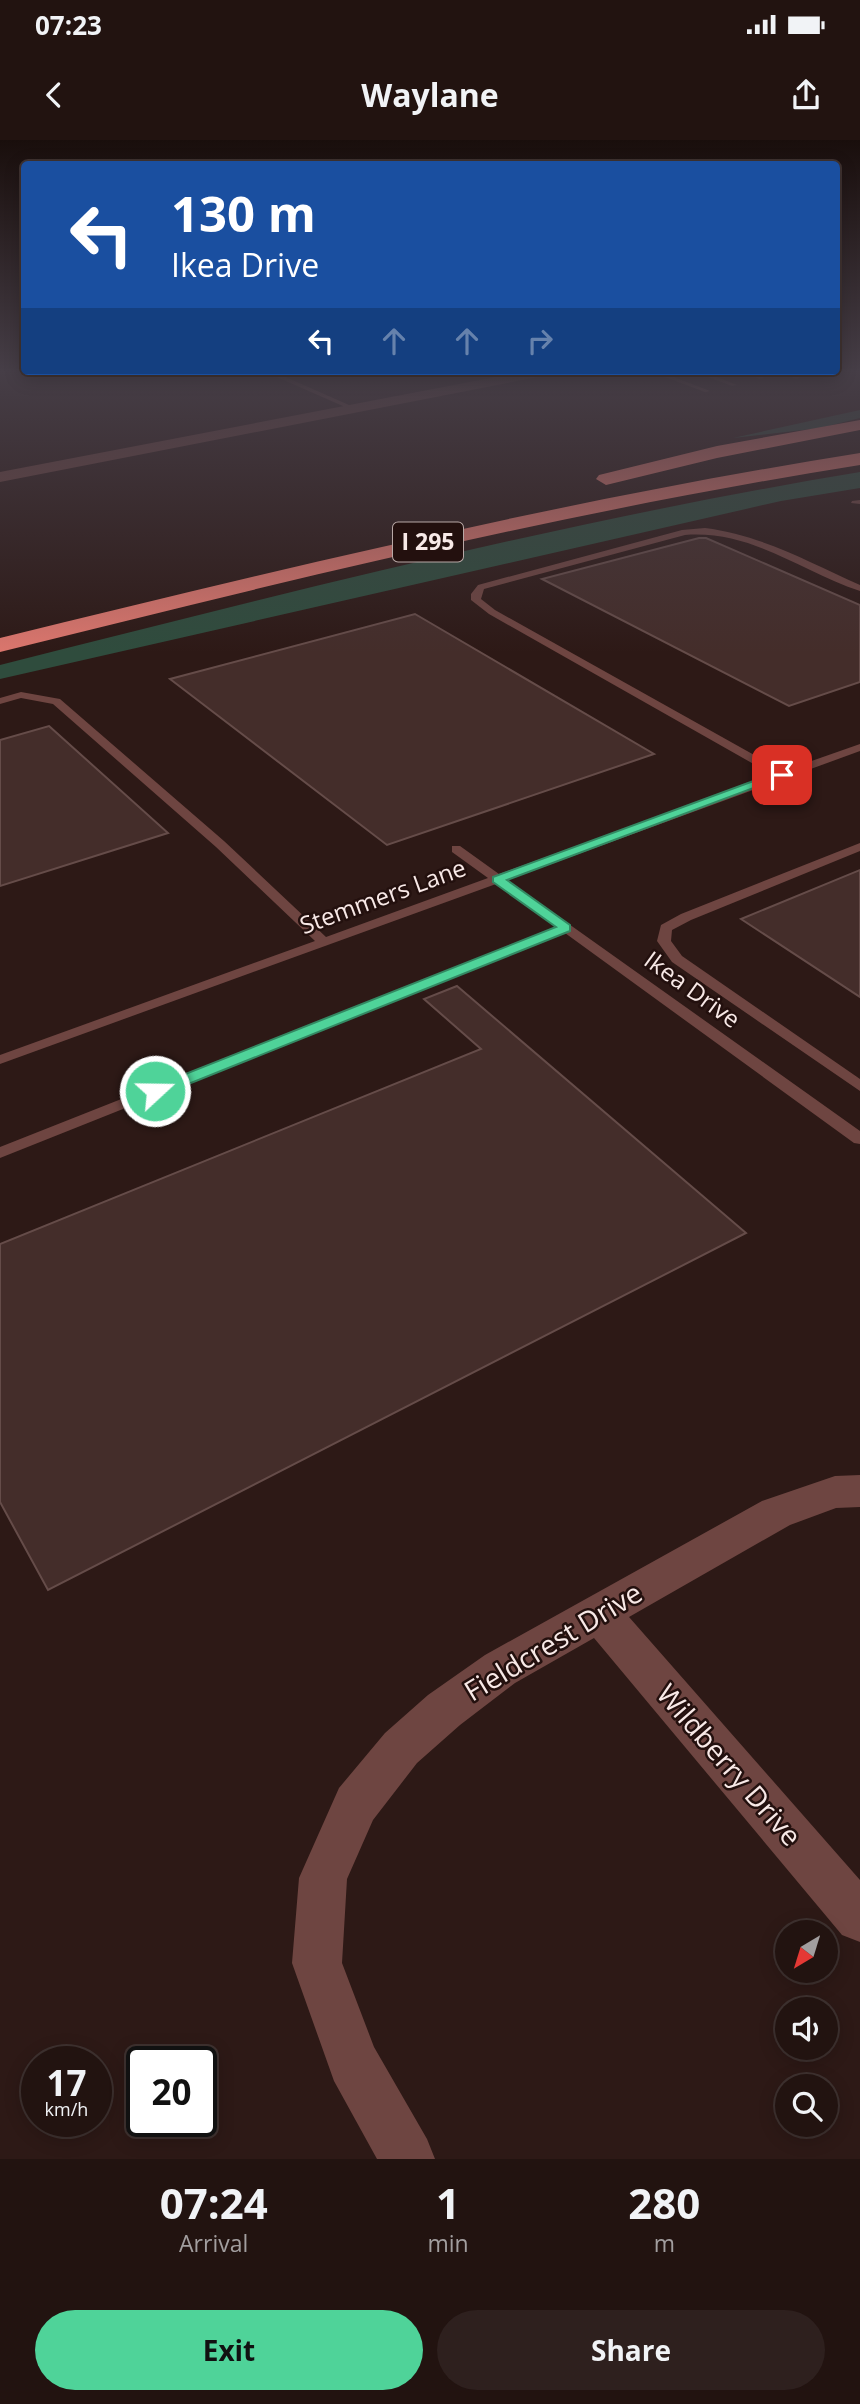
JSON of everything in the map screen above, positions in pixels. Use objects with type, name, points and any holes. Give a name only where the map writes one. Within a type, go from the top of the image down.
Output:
[{"type":"highway","points":[[670,464],[588,485],[708,464]]},
{"type":"highway","name":"I 295","points":[[0,645],[472,532],[728,481],[829,464]]},
{"type":"street","points":[[0,477],[67,464]]},
{"type":"street","name":"Fieldcrest Drive","points":[[407,2159],[353,2062],[317,1963],[323,1878],[356,1804],[401,1748],[444,1710],[500,1669],[776,1513],[835,1492],[860,1492]]},
{"type":"street","name":"Wildberry Drive","points":[[598,1612],[860,1917]]},
{"type":"lane","points":[[782,775],[492,612],[476,600],[476,594],[481,587],[685,532],[707,529],[742,536],[860,588]]},
{"type":"lane","points":[[0,701],[21,695],[56,701],[220,844],[324,942]]},
{"type":"lane","name":"Stemmers Lane","points":[[0,1060],[860,747]]},
{"type":"lane","points":[[860,846],[686,917],[666,928],[664,942],[677,959],[860,1086]]},
{"type":"lane","name":"Ikea Drive","points":[[456,849],[860,1139]]},
{"type":"lane","points":[[0,1153],[566,928]]},
{"type":"green space","points":[[860,472],[860,488],[781,501],[0,679],[0,665],[321,585],[643,512]]},
{"type":"building","points":[[706,538],[860,605],[860,682],[789,706],[542,579]]},
{"type":"building","points":[[415,614],[654,754],[387,845],[170,679]]},
{"type":"building","points":[[49,726],[168,833],[0,886],[0,740]]},
{"type":"building","points":[[860,870],[860,997],[741,919]]},
{"type":"building","points":[[457,986],[746,1233],[48,1590],[0,1502],[0,1244],[481,1049],[424,999]]},
{"type":"route","points":[[155,1091],[566,928],[498,879],[782,775]]}]
